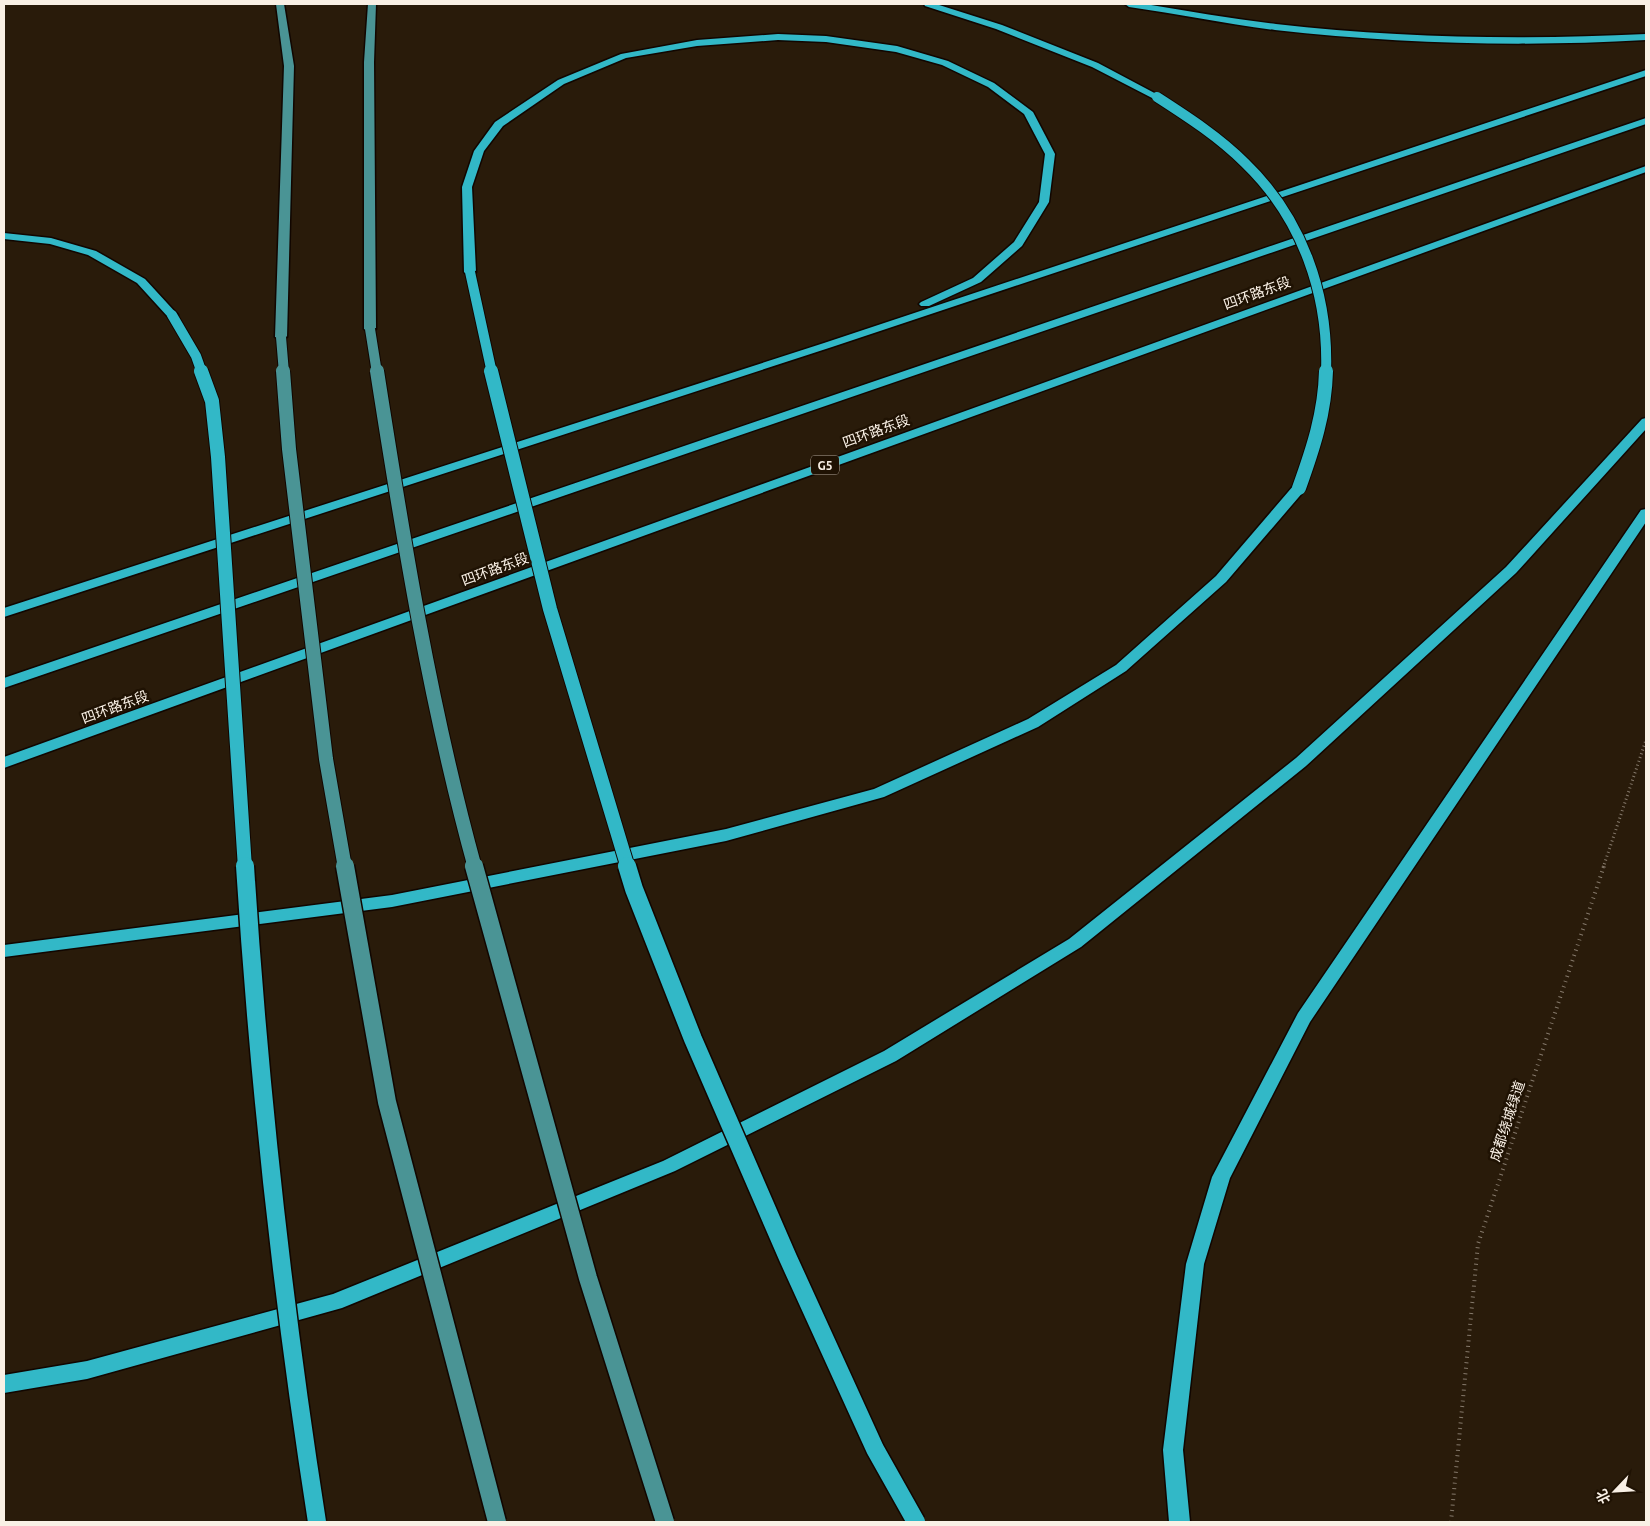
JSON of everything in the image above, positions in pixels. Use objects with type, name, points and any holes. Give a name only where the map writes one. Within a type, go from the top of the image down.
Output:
[{"type":"highway","points":[[4,951],[392,901],[726,835],[878,793],[1033,723],[1120,668],[1221,579],[1299,488],[1320,426],[1327,370],[1322,312],[1310,261],[1287,216],[1256,174],[1208,130],[1157,97],[1095,65],[999,26],[928,4]]},
{"type":"highway","points":[[1129,4],[1274,26],[1394,38],[1497,42],[1646,37]]},
{"type":"highway","points":[[828,345],[977,280],[1018,244],[1044,202],[1050,154],[1028,112],[991,86],[945,62],[897,50],[826,39],[778,36],[697,43],[624,56],[560,82],[499,124],[479,151],[467,187],[470,272],[497,398],[550,609],[634,889],[692,1039],[788,1258],[875,1449],[916,1522]]},
{"type":"highway","points":[[4,613],[828,345],[1646,73]]},
{"type":"highway","points":[[4,683],[1646,121]]},
{"type":"highway","name":"四环路东段","points":[[4,763],[1646,168]]},
{"type":"highway","points":[[4,236],[50,241],[92,253],[141,281],[172,315],[196,356],[212,401],[218,456],[254,1005],[294,1373],[317,1522]]},
{"type":"highway","points":[[4,1384],[87,1370],[335,1302],[669,1166],[890,1056],[1075,943],[1301,762],[1510,570],[1646,422]]},
{"type":"highway","points":[[1180,1522],[1173,1450],[1175,1430],[1195,1264],[1221,1177],[1304,1018],[1646,513]]},
{"type":"main road","points":[[280,4],[289,66],[281,337],[289,449],[326,759],[387,1102],[497,1522]]},
{"type":"main road","points":[[372,4],[369,62],[370,329],[400,520],[452,785],[588,1278],[665,1522]]},
{"type":"path","name":"成都绕城绿道","points":[[1451,1522],[1478,1244],[1646,740]]}]
